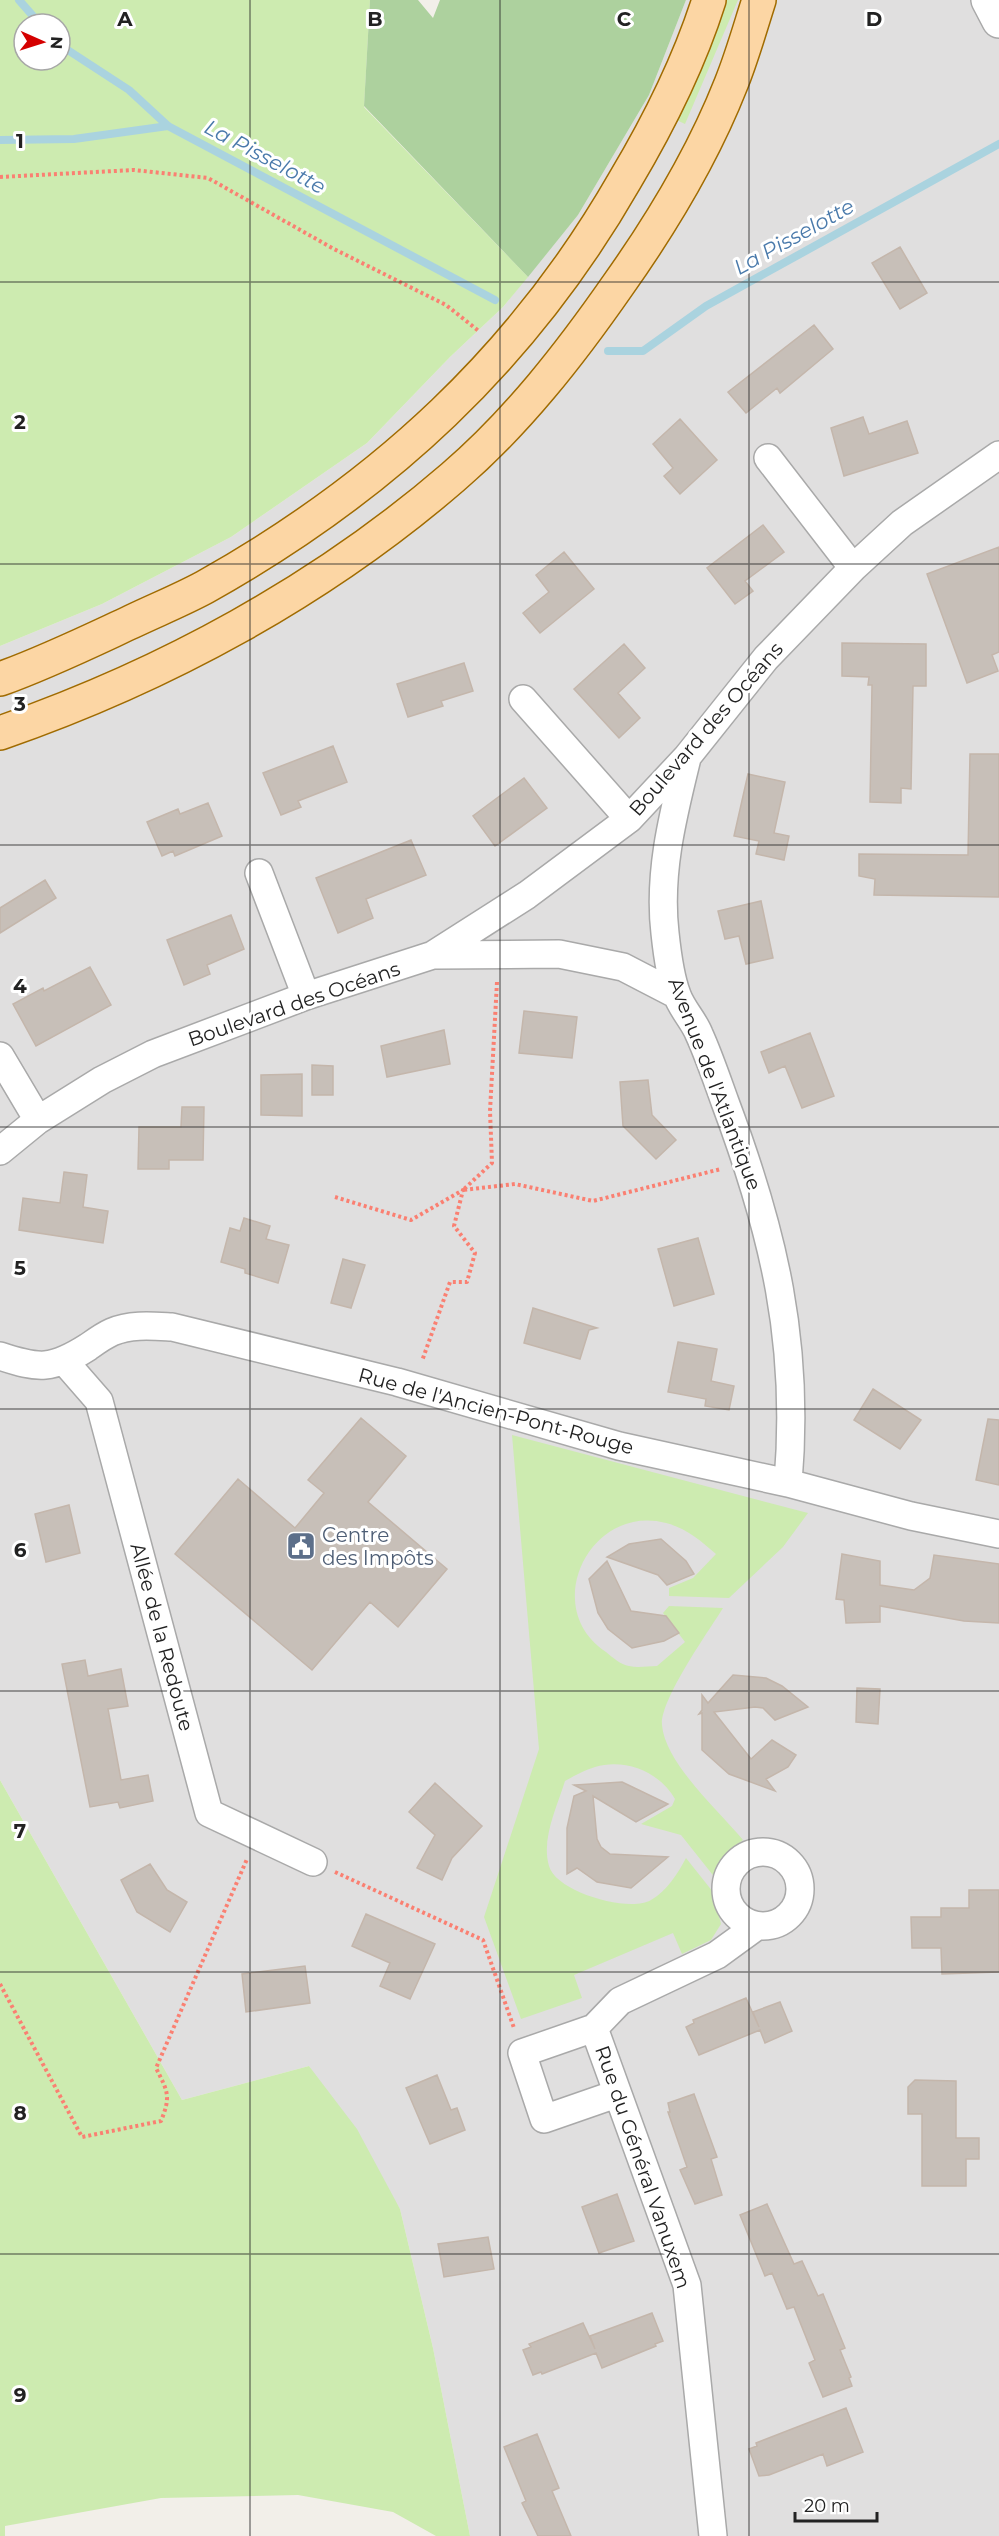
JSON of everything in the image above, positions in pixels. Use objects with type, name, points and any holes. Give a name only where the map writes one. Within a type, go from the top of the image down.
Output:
[{"type":"main road","points":[[0,679],[103,635],[204,587],[306,524],[357,489],[406,448],[505,351],[600,224],[653,131],[693,47],[709,0]]},
{"type":"main road","points":[[0,733],[141,677],[232,631],[334,567],[390,528],[454,476],[519,412],[577,344],[640,254],[692,168],[731,84],[759,0]]},
{"type":"street","points":[[988,0],[999,21]]},
{"type":"street","name":"Boulevard des Océans","points":[[0,1151],[38,1120],[102,1080],[153,1054],[306,996],[433,955],[527,895],[629,819],[687,757],[766,658],[853,568],[902,523],[999,455]]},
{"type":"street","points":[[768,458],[853,568]]},
{"type":"street","points":[[523,699],[629,819]]},
{"type":"street","name":"Avenue de l'Atlantique","points":[[687,757],[672,817],[663,884],[665,933],[677,995],[699,1032],[746,1156],[768,1231],[790,1349],[792,1407],[788,1483]]},
{"type":"street","points":[[259,873],[306,996]]},
{"type":"street","points":[[433,955],[559,954],[623,967],[677,995]]},
{"type":"street","points":[[0,1056],[38,1120]]},
{"type":"street","name":"Rue de l'Ancien-Pont-Rouge","points":[[0,1356],[28,1366],[48,1367],[65,1362],[112,1332],[142,1325],[172,1327],[412,1387],[619,1446],[788,1483],[911,1516],[999,1534]]},
{"type":"street","name":"Allée de la Redoute","points":[[65,1362],[99,1401],[209,1813],[313,1862]]},
{"type":"street","name":"Rue du Général Vanuxem","points":[[713,2536],[687,2285],[594,2028],[620,2001],[717,1955],[757,1926]]},
{"type":"street","points":[[594,2028],[522,2053],[544,2119],[616,2094]]},
{"type":"path","points":[[0,177],[134,170],[208,178],[333,249],[446,305],[505,351]]},
{"type":"path","points":[[335,1197],[411,1220],[463,1190],[492,1163],[490,1112],[499,954]]},
{"type":"path","points":[[463,1190],[515,1184],[593,1201],[719,1169],[746,1156]]},
{"type":"path","points":[[412,1387],[450,1282],[466,1282],[475,1253],[454,1226],[463,1190]]},
{"type":"path","points":[[0,1984],[82,2137],[161,2121],[168,2103],[168,2092],[156,2068],[257,1836]]},
{"type":"path","points":[[313,1862],[483,1940],[522,2053]]},
{"type":"shaded area","points":[[686,0],[999,0],[999,2536],[470,2536],[433,2348],[400,2209],[309,2066],[182,2100],[0,1780],[0,646],[102,604],[231,537],[367,443],[450,357],[503,307],[578,215],[649,95]]},
{"type":"green space","points":[[0,0],[370,0],[364,107],[528,277],[503,307],[450,357],[367,443],[231,537],[102,604],[0,646]]},
{"type":"green space","points":[[370,0],[418,0],[433,18],[440,0],[686,0],[649,95],[578,215],[528,277],[364,106]]},
{"type":"green space","points":[[715,0],[738,0],[685,124],[668,116]]},
{"type":"green space","points":[[512,1435],[808,1513],[783,1547],[729,1598],[669,1596],[669,1588],[693,1578],[716,1554],[687,1532],[666,1523],[639,1521],[615,1529],[596,1543],[582,1564],[576,1587],[576,1610],[586,1633],[611,1656],[626,1665],[657,1666],[685,1642],[663,1613],[669,1606],[723,1608],[676,1683],[663,1714],[662,1725],[665,1740],[683,1770],[743,1840],[725,1855],[716,1879],[681,1835],[641,1824],[672,1806],[675,1799],[660,1781],[651,1775],[641,1769],[618,1764],[595,1767],[565,1781],[548,1834],[547,1856],[554,1875],[565,1884],[594,1898],[627,1904],[641,1903],[651,1900],[667,1887],[686,1858],[713,1892],[721,1924],[711,1940],[682,1954],[673,1933],[574,1975],[582,1998],[521,2019],[484,1917],[539,1749]]},
{"type":"green space","points":[[0,1780],[182,2100],[309,2066],[357,2129],[400,2209],[433,2348],[470,2536],[436,2536],[393,2512],[298,2495],[161,2498],[5,2526],[5,2536],[0,2536]]},
{"type":"building","points":[[900,247],[927,293],[900,309],[872,263]]},
{"type":"building","points":[[814,325],[833,349],[780,393],[777,388],[746,413],[728,392]]},
{"type":"building","points":[[863,417],[869,434],[907,421],[918,453],[844,476],[831,428]]},
{"type":"building","points":[[680,419],[717,460],[680,494],[664,476],[673,468],[653,444]]},
{"type":"building","points":[[763,525],[784,552],[745,581],[753,591],[735,604],[707,568]]},
{"type":"building","points":[[999,547],[999,652],[992,655],[998,671],[967,683],[927,574]]},
{"type":"building","points":[[564,552],[594,589],[540,633],[523,613],[549,592],[536,575]]},
{"type":"building","points":[[842,643],[926,644],[926,686],[913,686],[911,789],[901,788],[901,803],[870,802],[872,685],[868,685],[869,677],[842,676]]},
{"type":"building","points":[[624,644],[645,668],[618,693],[640,718],[619,738],[574,689]]},
{"type":"building","points":[[464,663],[473,691],[441,701],[443,706],[408,717],[397,684]]},
{"type":"building","points":[[333,746],[347,782],[298,801],[301,807],[281,815],[263,773]]},
{"type":"building","points":[[970,754],[999,754],[999,897],[874,895],[875,879],[859,876],[859,854],[968,855]]},
{"type":"building","points":[[748,774],[785,782],[774,833],[789,836],[784,860],[756,854],[759,841],[734,836]]},
{"type":"building","points":[[524,778],[547,808],[495,846],[473,816]]},
{"type":"building","points":[[208,803],[222,836],[175,856],[173,851],[162,856],[147,822],[178,809],[180,814]]},
{"type":"building","points":[[411,840],[426,875],[366,899],[373,918],[338,933],[316,878]]},
{"type":"building","points":[[45,880],[56,898],[0,933],[0,908]]},
{"type":"building","points":[[761,901],[773,958],[746,964],[739,936],[725,939],[718,911]]},
{"type":"building","points":[[231,915],[244,949],[207,965],[210,974],[184,985],[167,940]]},
{"type":"building","points":[[90,967],[111,1005],[36,1046],[13,1004]]},
{"type":"building","points":[[524,1011],[577,1017],[572,1058],[519,1053]]},
{"type":"building","points":[[444,1030],[450,1064],[387,1077],[381,1046]]},
{"type":"building","points":[[810,1033],[834,1096],[802,1108],[785,1066],[769,1073],[761,1052]]},
{"type":"building","points":[[312,1065],[333,1066],[333,1095],[312,1095]]},
{"type":"building","points":[[302,1074],[302,1116],[261,1115],[261,1075]]},
{"type":"building","points":[[648,1080],[652,1115],[676,1140],[656,1159],[623,1126],[620,1082]]},
{"type":"building","points":[[182,1107],[204,1107],[203,1160],[169,1160],[169,1169],[138,1169],[139,1127],[181,1127]]},
{"type":"building","points":[[64,1172],[87,1175],[83,1207],[108,1211],[103,1243],[19,1230],[23,1198],[60,1203]]},
{"type":"building","points":[[244,1218],[270,1226],[266,1239],[289,1245],[278,1283],[245,1273],[245,1269],[221,1262],[230,1228],[240,1231]]},
{"type":"building","points":[[698,1238],[714,1294],[674,1306],[658,1249]]},
{"type":"building","points":[[343,1259],[365,1265],[351,1308],[331,1303]]},
{"type":"building","points":[[533,1308],[597,1328],[589,1330],[580,1359],[524,1343]]},
{"type":"building","points":[[678,1342],[717,1349],[711,1381],[734,1386],[729,1410],[705,1406],[706,1399],[668,1392]]},
{"type":"building","points":[[873,1389],[921,1420],[900,1449],[854,1420]]},
{"type":"building","name":"Centre des Impôts","points":[[361,1418],[406,1456],[368,1502],[447,1569],[398,1627],[370,1602],[312,1670],[175,1554],[238,1479],[295,1528],[324,1493],[308,1480]]},
{"type":"building","points":[[988,1419],[999,1420],[999,1485],[976,1480]]},
{"type":"building","points":[[69,1505],[80,1553],[46,1562],[35,1514]]},
{"type":"building","points":[[661,1539],[686,1561],[694,1574],[667,1585],[658,1575],[607,1557],[629,1544]]},
{"type":"building","points":[[842,1554],[880,1561],[880,1585],[914,1590],[930,1578],[934,1555],[999,1564],[999,1623],[964,1621],[880,1606],[880,1622],[846,1623],[844,1600],[836,1599]]},
{"type":"building","points":[[607,1561],[631,1611],[666,1616],[679,1633],[664,1641],[632,1648],[608,1629],[598,1613],[589,1579]]},
{"type":"building","points":[[85,1660],[88,1676],[121,1669],[128,1706],[108,1709],[121,1780],[148,1775],[153,1801],[120,1808],[118,1802],[90,1807],[62,1664]]},
{"type":"building","points":[[733,1675],[766,1678],[782,1686],[808,1707],[775,1720],[763,1708],[714,1712],[751,1759],[772,1740],[796,1755],[788,1767],[766,1779],[775,1791],[729,1774],[702,1750],[702,1713],[699,1714],[702,1710],[702,1695],[708,1703]]},
{"type":"building","points":[[857,1688],[880,1689],[878,1724],[856,1722]]},
{"type":"building","points":[[622,1782],[668,1804],[636,1822],[593,1796],[597,1839],[601,1847],[610,1854],[668,1857],[631,1888],[597,1882],[577,1868],[567,1874],[567,1828],[574,1796],[586,1791],[574,1785]]},
{"type":"building","points":[[435,1783],[482,1826],[452,1858],[442,1880],[417,1868],[435,1835],[409,1812]]},
{"type":"building","points":[[150,1864],[167,1890],[187,1902],[170,1932],[137,1912],[121,1880]]},
{"type":"building","points":[[969,1890],[999,1890],[999,1972],[942,1974],[941,1948],[912,1948],[911,1917],[941,1917],[941,1908],[969,1908]]},
{"type":"building","points":[[366,1914],[435,1944],[410,1999],[380,1986],[390,1963],[352,1946]]},
{"type":"building","points":[[305,1966],[310,2003],[246,2012],[242,1974]]},
{"type":"building","points":[[746,1998],[759,2027],[753,2012],[780,2002],[792,2031],[765,2043],[760,2030],[699,2055],[686,2027],[694,2023],[693,2020]]},
{"type":"building","points":[[437,2075],[451,2110],[457,2108],[465,2130],[430,2144],[406,2088]]},
{"type":"building","points":[[915,2080],[956,2081],[956,2138],[979,2138],[979,2159],[966,2159],[966,2186],[922,2186],[922,2114],[908,2114],[908,2087]]},
{"type":"building","points":[[694,2094],[717,2157],[711,2159],[722,2195],[695,2204],[680,2170],[687,2167],[668,2112],[670,2112],[668,2103]]},
{"type":"building","points":[[617,2194],[634,2241],[599,2253],[582,2207]]},
{"type":"building","points":[[767,2204],[794,2264],[802,2261],[818,2296],[823,2294],[845,2348],[840,2350],[851,2377],[849,2378],[852,2386],[823,2397],[809,2363],[815,2360],[794,2307],[787,2309],[772,2273],[765,2276],[740,2215]]},
{"type":"building","points":[[488,2237],[494,2269],[444,2277],[438,2244]]},
{"type":"building","points":[[652,2313],[663,2341],[602,2368],[596,2353],[542,2374],[541,2372],[533,2375],[523,2350],[531,2347],[529,2344],[583,2323],[595,2349],[590,2336]]},
{"type":"building","points":[[846,2408],[863,2452],[827,2466],[823,2454],[769,2475],[759,2476],[749,2449],[757,2446],[756,2443]]},
{"type":"building","points":[[537,2434],[559,2488],[552,2491],[571,2536],[538,2536],[522,2503],[526,2501],[504,2447]]},
{"type":"waterway","points":[[19,0],[30,12]]},
{"type":"waterway","name":"La Pisselotte","points":[[72,53],[129,90],[168,126],[495,300]]},
{"type":"waterway","name":"La Pisselotte","points":[[0,140],[74,139],[168,126]]},
{"type":"waterway","name":"La Pisselotte","points":[[608,351],[643,351],[706,306],[999,144]]},
{"type":"place","name":"Centre des Impôts","points":[[301,1546]]}]
